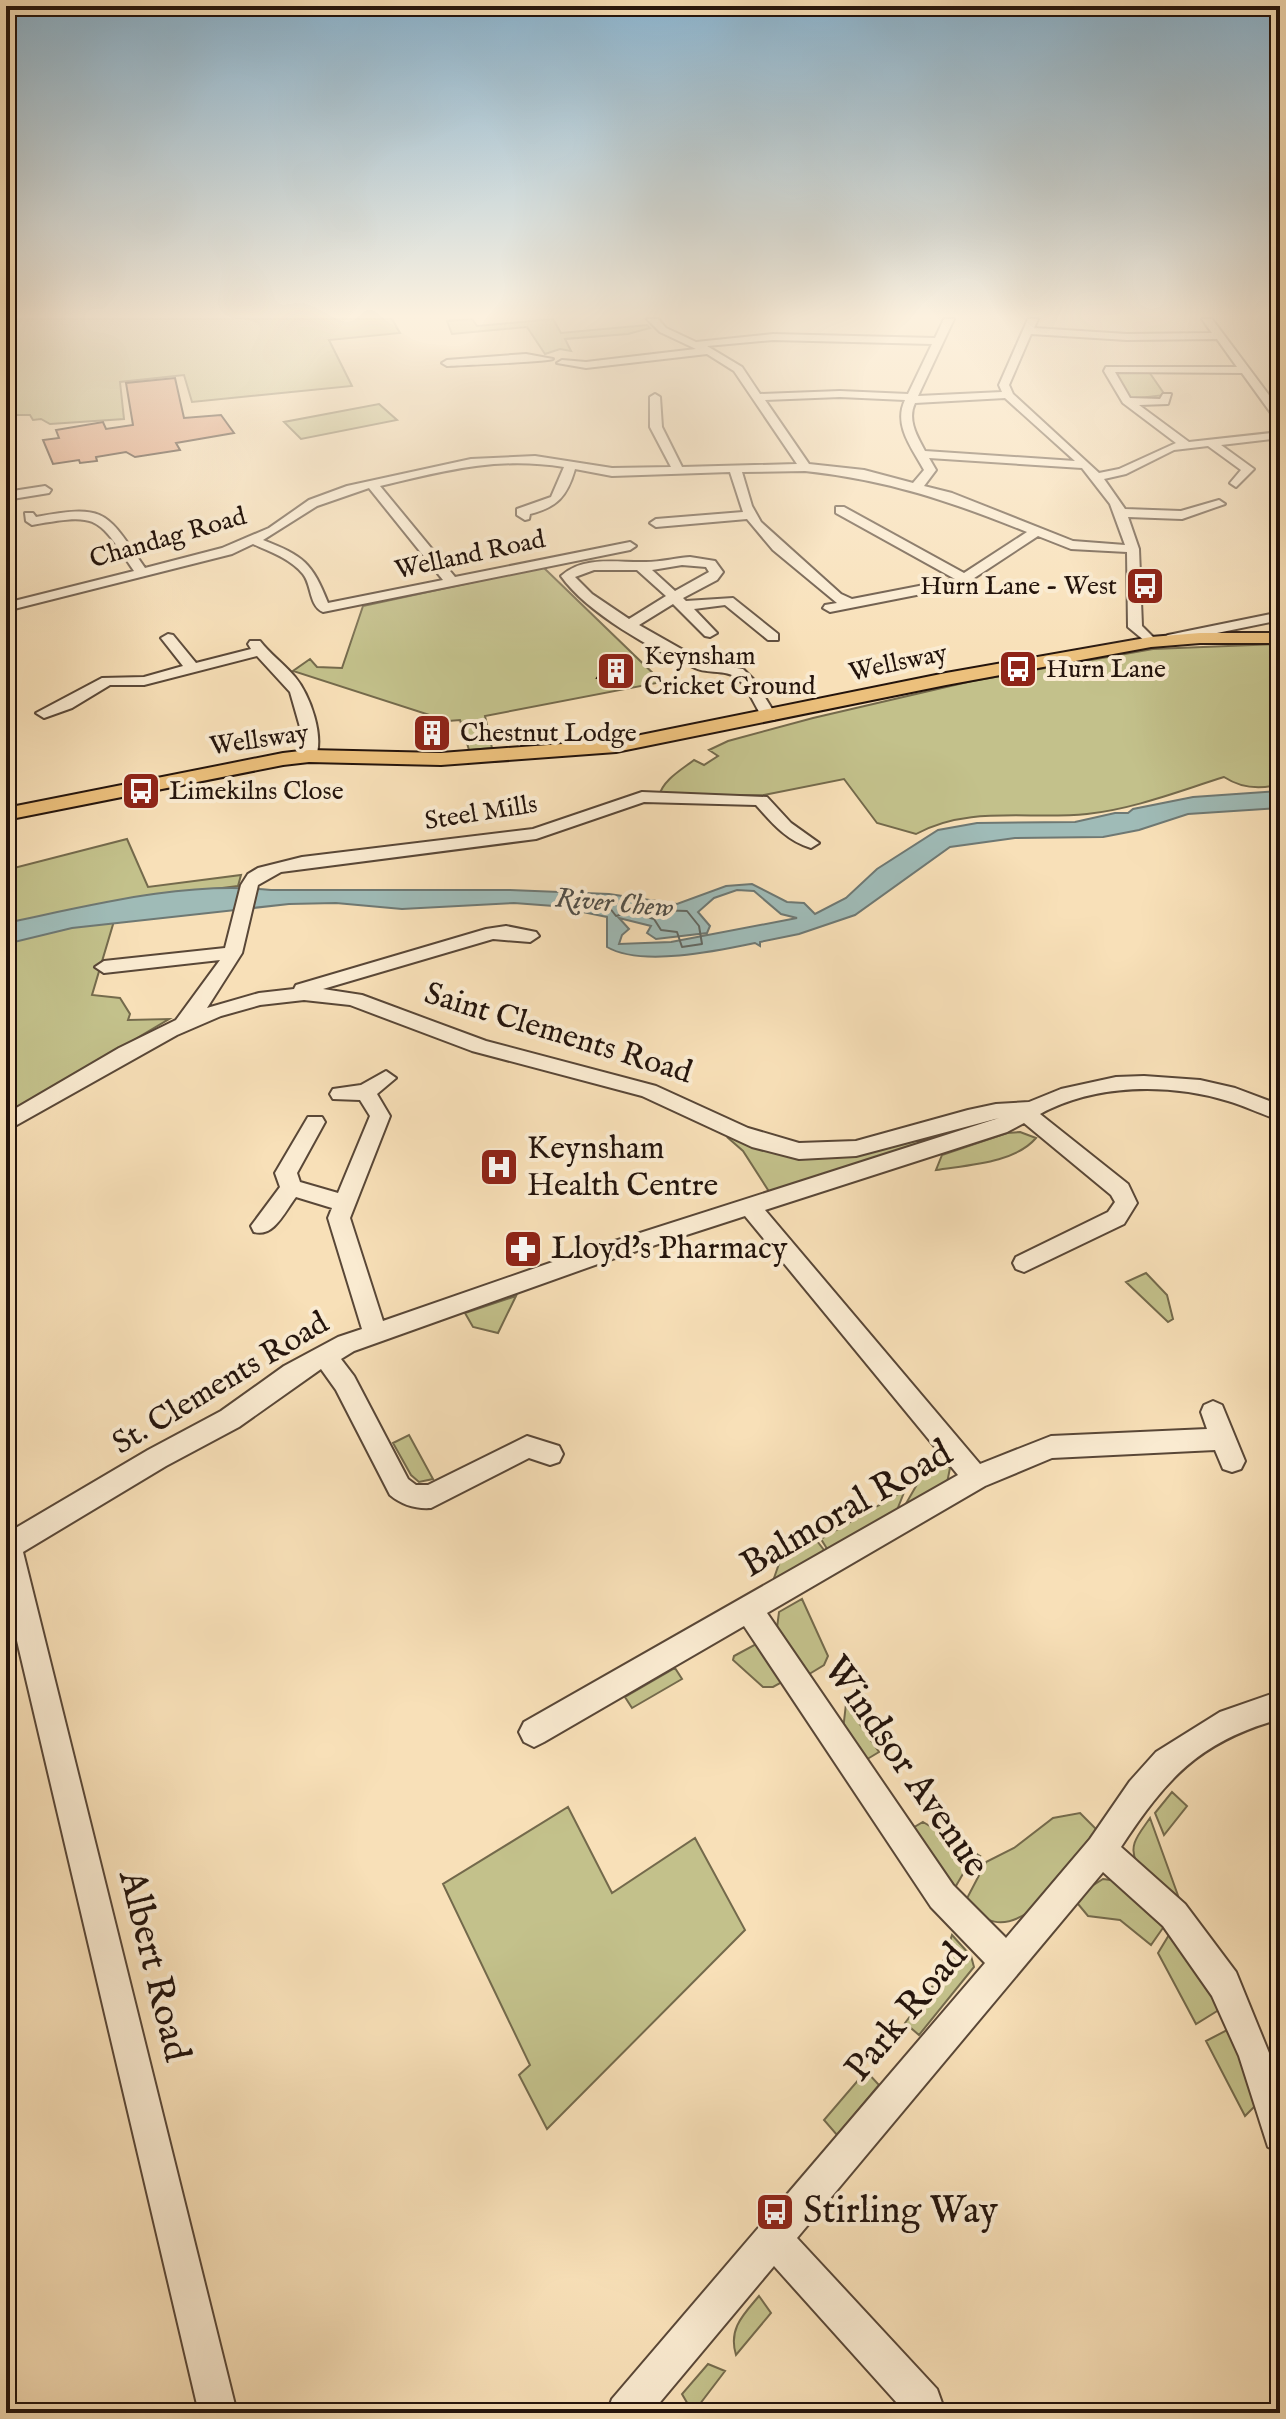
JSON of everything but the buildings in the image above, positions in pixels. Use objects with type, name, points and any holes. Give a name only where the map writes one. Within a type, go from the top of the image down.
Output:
[{"type":"main road","name":"Wellsway","points":[[6,814],[309,756],[404,761],[482,758],[616,746],[932,682],[1155,642],[1274,638]]},
{"type":"street","points":[[659,432],[678,470]]},
{"type":"street","points":[[783,432],[805,467]]},
{"type":"street","points":[[909,432],[929,474],[917,486]]},
{"type":"street","points":[[1048,432],[1099,476],[1122,513],[1133,549],[1135,627],[1155,642],[1275,617]]},
{"type":"street","points":[[1168,432],[1186,445]]},
{"type":"street","points":[[1099,476],[1122,472],[1171,447],[1280,437]]},
{"type":"street","points":[[1209,442],[1248,469],[1238,481],[1224,475]]},
{"type":"street","points":[[921,455],[1048,467],[1083,464]]},
{"type":"street","name":"Chandag Road","points":[[6,607],[227,551],[273,531],[313,503],[372,484],[493,459],[535,459],[612,472],[805,467],[864,474],[917,486],[1076,546],[1133,549]]},
{"type":"street","points":[[521,512],[556,501],[563,495],[570,467]]},
{"type":"street","points":[[735,469],[750,515],[778,547],[836,597],[849,603]]},
{"type":"street","points":[[372,484],[453,583]]},
{"type":"street","points":[[6,496],[45,490]]},
{"type":"street","points":[[1122,513],[1182,515],[1219,504]]},
{"type":"street","points":[[840,510],[965,579]]},
{"type":"street","points":[[32,521],[75,515],[101,518],[108,523],[142,573]]},
{"type":"street","points":[[656,523],[750,515]]},
{"type":"street","points":[[830,608],[940,588],[965,579],[1037,531]]},
{"type":"street","name":"Welland Road","points":[[253,540],[282,552],[309,572],[319,592],[320,607],[333,608],[630,546]]},
{"type":"street","points":[[630,625],[678,602],[712,577],[716,572],[710,564],[686,560],[641,566],[618,562],[580,570],[568,576],[569,582],[590,599],[630,625],[703,668],[733,670],[742,675],[769,717]]},
{"type":"street","points":[[641,566],[710,633]]},
{"type":"street","points":[[678,602],[728,601],[773,637]]},
{"type":"street","points":[[1274,638],[1264,625],[1275,617]]},
{"type":"street","points":[[168,638],[193,669]]},
{"type":"street","points":[[44,713],[67,705],[103,678],[144,681],[258,648],[282,673],[313,745],[309,756]]},
{"type":"street","name":"Steel Mills","points":[[184,1022],[216,984],[233,953],[249,886],[260,874],[302,862],[536,834],[642,797],[654,796],[677,800],[761,800],[785,827],[811,843]]},
{"type":"street","points":[[279,996],[492,933],[530,936]]},
{"type":"street","points":[[104,967],[233,953]]},
{"type":"street","points":[[216,984],[219,993],[227,999],[243,1002]]},
{"type":"street","name":"Saint Clements Road","points":[[184,1022],[243,1002],[279,996],[325,995],[359,1000],[480,1047],[649,1091],[683,1104],[744,1136],[800,1151],[829,1151],[872,1145],[1008,1109],[1031,1111]]},
{"type":"street","points":[[6,1124],[184,1022]]},
{"type":"street","points":[[340,1094],[366,1092],[386,1078]]},
{"type":"street","name":"Saint Clements Road","points":[[750,1207],[1000,1127],[1058,1097],[1089,1089],[1169,1082],[1242,1096],[1280,1113]]},
{"type":"street","points":[[366,1092],[380,1116],[339,1218],[375,1334]]},
{"type":"street","points":[[1024,1263],[1116,1218],[1126,1203],[1120,1190],[1031,1111]]},
{"type":"street","points":[[291,1188],[286,1173],[315,1122]]},
{"type":"street","points":[[291,1188],[344,1203]]},
{"type":"street","points":[[262,1226],[291,1188]]},
{"type":"street","points":[[750,1207],[976,1478]]},
{"type":"street","name":"St. Clements Road","points":[[7,1543],[230,1419],[293,1373],[324,1355],[601,1254],[750,1207]]},
{"type":"street","points":[[324,1355],[345,1383],[399,1487],[409,1495],[420,1498],[431,1496],[527,1447],[550,1454]]},
{"type":"street","name":"Balmoral Road","points":[[534,1732],[976,1478],[1051,1447],[1227,1450],[1213,1412]]},
{"type":"street","name":"Albert Road","points":[[7,1543],[218,2413]]},
{"type":"street","name":"Windsor Avenue","points":[[749,1610],[942,1896],[1006,1961]]},
{"type":"street","name":"Park Road","points":[[626,2413],[1101,1850],[1156,1772],[1213,1731],[1263,1708],[1280,1705]]},
{"type":"street","points":[[1101,1850],[1174,1915],[1224,1984],[1255,2055],[1280,2135]]},
{"type":"street","points":[[773,2238],[923,2403]]},
{"type":"shaded area","points":[[294,432],[337,432],[301,439]]},
{"type":"shaded area","points":[[543,567],[662,682],[485,716],[492,748],[469,750],[460,720],[448,721],[293,671],[310,659],[317,667],[342,668],[363,606]]},
{"type":"shaded area","points":[[1280,644],[1280,784],[1273,786],[1244,786],[1224,777],[1105,812],[956,819],[916,834],[877,823],[844,779],[764,795],[659,796],[668,780],[694,760],[704,765],[718,756],[709,750],[728,741],[813,718],[972,681],[1153,649]]},
{"type":"shaded area","points":[[127,839],[148,887],[241,875],[238,886],[120,901],[92,995],[120,998],[130,1014],[128,1020],[169,1019],[6,1116],[6,870]]},
{"type":"shaded area","points":[[998,1113],[1002,1120],[770,1193],[743,1151],[727,1137],[807,1156]]},
{"type":"shaded area","points":[[1020,1132],[1036,1138],[1016,1153],[990,1162],[936,1170],[942,1155],[1007,1133]]},
{"type":"shaded area","points":[[1146,1273],[1167,1295],[1173,1319],[1168,1322],[1126,1282]]},
{"type":"shaded area","points":[[516,1296],[498,1333],[473,1327],[465,1313]]},
{"type":"shaded area","points":[[409,1435],[433,1479],[419,1482],[411,1475],[393,1443]]},
{"type":"shaded area","points":[[941,1461],[950,1468],[947,1483],[904,1507],[923,1474]]},
{"type":"shaded area","points":[[905,1490],[895,1515],[829,1552],[821,1539]]},
{"type":"shaded area","points":[[817,1541],[827,1554],[776,1581],[774,1578],[780,1561]]},
{"type":"shaded area","points":[[802,1599],[828,1656],[824,1665],[806,1676],[777,1628],[779,1612]]},
{"type":"shaded area","points":[[758,1643],[784,1681],[773,1687],[763,1687],[733,1660],[734,1656]]},
{"type":"shaded area","points":[[675,1668],[682,1679],[632,1708],[625,1697]]},
{"type":"shaded area","points":[[846,1704],[879,1752],[864,1761],[843,1730]]},
{"type":"shaded area","points":[[1172,1792],[1187,1806],[1164,1835],[1155,1813]]},
{"type":"shaded area","points":[[568,1807],[612,1893],[695,1838],[745,1930],[547,2129],[519,2075],[530,2065],[443,1884]]},
{"type":"shaded area","points":[[1080,1813],[1097,1830],[1027,1913],[1010,1921],[994,1922],[979,1916],[964,1904],[986,1862],[1014,1848],[1053,1818]]},
{"type":"shaded area","points":[[1150,1818],[1180,1901],[1134,1857],[1136,1839]]},
{"type":"shaded area","points":[[923,1822],[980,1856],[964,1872],[953,1891],[911,1829]]},
{"type":"shaded area","points":[[1103,1879],[1118,1881],[1165,1925],[1151,1945],[1120,1920],[1088,1916],[1073,1898]]},
{"type":"shaded area","points":[[1172,1930],[1222,2008],[1196,2024],[1158,1953]]},
{"type":"shaded area","points":[[952,1935],[971,1956],[974,1967],[919,2035],[905,2023],[937,1980]]},
{"type":"shaded area","points":[[1231,2028],[1256,2105],[1245,2116],[1206,2041]]},
{"type":"shaded area","points":[[866,2071],[879,2085],[837,2135],[824,2120]]},
{"type":"shaded area","points":[[759,2296],[771,2313],[736,2355],[736,2330]]},
{"type":"shaded area","points":[[708,2364],[725,2371],[693,2413],[682,2394]]},
{"type":"water","name":"River Chew","points":[[1280,791],[1280,808],[1188,814],[1139,830],[1103,837],[1015,838],[950,847],[855,915],[799,934],[760,942],[760,946],[755,943],[680,956],[639,956],[607,947],[607,917],[554,906],[514,903],[402,909],[336,903],[289,904],[72,928],[6,944],[6,923],[138,896],[205,889],[510,890],[609,894],[677,904],[726,886],[752,884],[787,902],[804,903],[815,914],[846,898],[877,869],[938,830],[977,823],[1075,822],[1193,797]],"holes":[[[737,890],[754,891],[781,914],[797,918],[671,942],[619,944],[622,935],[629,929],[619,918],[651,926],[647,933],[656,939],[707,933],[710,926],[698,912],[714,898]]]},
{"type":"place","name":"Hurn Lane - West","points":[[1145,586]]},
{"type":"place","name":"Hurn Lane","points":[[1018,669]]},
{"type":"place","name":"Keynsham Cricket Ground","points":[[616,671]]},
{"type":"place","name":"Chestnut Lodge","points":[[432,733]]},
{"type":"place","name":"Limekilns Close","points":[[141,791]]},
{"type":"place","name":"Keynsham Health Centre","points":[[499,1167]]},
{"type":"place","name":"Lloyd's Pharmacy","points":[[523,1249]]},
{"type":"place","name":"Stirling Way","points":[[775,2212]]}]
